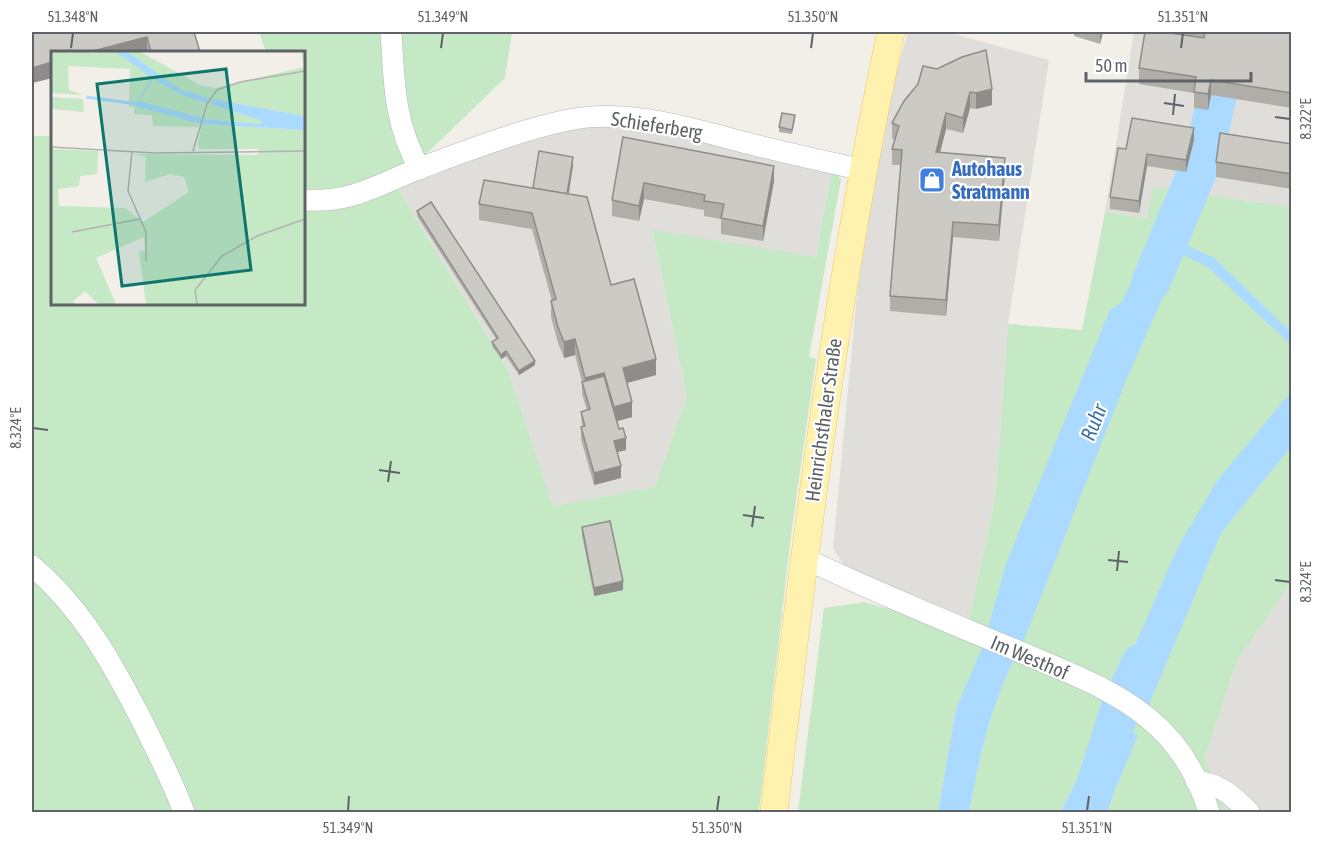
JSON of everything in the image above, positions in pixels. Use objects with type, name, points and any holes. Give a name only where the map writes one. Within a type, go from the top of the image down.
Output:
[{"type":"main road","name":"Heinrichsthaler Straße","points":[[774,813],[804,558],[837,319],[863,171],[891,32]]},
{"type":"street","points":[[391,32],[395,96],[402,133],[420,169]]},
{"type":"street","name":"Schieferberg","points":[[304,200],[331,199],[366,193],[420,169],[543,126],[588,117],[611,116],[672,124],[863,171]]},
{"type":"street","name":"Im Westhof","points":[[804,558],[1107,692],[1149,718],[1179,750],[1196,781],[1209,813]]},
{"type":"street","points":[[32,566],[77,614],[115,668],[163,764],[184,813]]},
{"type":"street","points":[[1196,781],[1208,782],[1227,791],[1249,813]]},
{"type":"shaded area","points":[[908,32],[946,32],[1049,60],[1008,324],[995,501],[969,618],[845,567],[833,548],[869,169]]},
{"type":"shaded area","points":[[1134,32],[1291,32],[1291,207],[1154,187],[1147,218],[1105,212]]},
{"type":"shaded area","points":[[579,121],[670,129],[832,168],[816,257],[652,231],[687,396],[655,487],[553,506],[508,370],[395,184]]},
{"type":"shaded area","points":[[1291,582],[1291,812],[1225,812],[1205,758],[1236,663]]},
{"type":"green space","points":[[259,32],[512,32],[505,78],[395,184],[508,370],[553,506],[655,487],[687,396],[652,230],[816,257],[832,168],[841,179],[809,357],[816,359],[792,527],[759,812],[32,812],[32,136],[51,136],[51,304],[304,304],[304,51],[266,51]]},
{"type":"green space","points":[[1153,187],[1291,207],[1291,582],[1236,663],[1205,758],[1225,812],[1106,812],[1138,735],[1105,721],[1061,812],[969,812],[992,715],[1015,658],[956,709],[938,812],[798,812],[824,608],[864,602],[950,626],[1031,657],[969,618],[995,501],[1008,324],[1082,330],[1105,212],[1147,218]]},
{"type":"water","points":[[1155,228],[1188,241],[1186,245],[1214,258],[1291,332],[1291,345],[1209,268],[1182,254],[1127,378],[1020,650],[986,635],[1007,561],[1110,310],[1122,302]]},
{"type":"water","points":[[1291,392],[1291,447],[1221,533],[1148,707],[1115,691],[1178,547],[1217,481]]},
{"type":"water","points":[[984,643],[1015,658],[992,715],[969,812],[938,812],[956,709]]},
{"type":"water","points":[[1105,721],[1138,735],[1106,812],[1061,812]]},
{"type":"building","points":[[32,32],[194,32],[200,51],[151,51],[147,37],[93,51],[51,51],[51,62],[32,68]]},
{"type":"building","points":[[1145,32],[1163,32],[1204,38],[1205,32],[1292,32],[1292,93],[1211,80],[1208,94],[1194,92],[1196,77],[1139,68]]},
{"type":"building","points":[[986,50],[992,89],[976,93],[970,92],[963,118],[946,113],[936,152],[1005,158],[999,225],[953,222],[946,300],[890,296],[902,150],[892,149],[899,126],[892,123],[904,101],[918,84],[923,66],[937,69],[962,57]]},
{"type":"building","points":[[782,113],[795,115],[792,130],[779,127]]},
{"type":"building","points":[[1132,118],[1194,128],[1186,160],[1147,154],[1139,201],[1110,197],[1118,148],[1126,149]]},
{"type":"building","points":[[1220,133],[1292,144],[1292,174],[1216,162]]},
{"type":"building","points":[[623,137],[774,166],[763,226],[721,218],[724,204],[704,201],[705,195],[644,183],[639,206],[612,200]]},
{"type":"building","points":[[539,151],[573,157],[567,194],[533,188]]},
{"type":"building","points":[[484,180],[587,197],[611,285],[634,279],[656,359],[623,368],[632,402],[614,407],[604,373],[585,378],[575,339],[564,342],[558,327],[551,301],[556,299],[532,213],[479,204]]},
{"type":"building","points":[[431,202],[535,361],[519,371],[506,351],[501,355],[492,342],[498,338],[417,211]]},
{"type":"building","points":[[604,376],[619,429],[623,428],[626,438],[614,441],[621,466],[594,473],[581,427],[585,426],[581,412],[590,409],[582,382]]},
{"type":"building","points":[[610,521],[623,581],[594,588],[582,527]]},
{"type":"waterway","name":"Ruhr","points":[[1151,282],[1203,158],[1232,32]]},
{"type":"waterway","name":"Ruhr","points":[[1087,812],[1122,703],[1141,663]]},
{"type":"place","name":"Autohaus Stratmann","points":[[932,180]]}]
